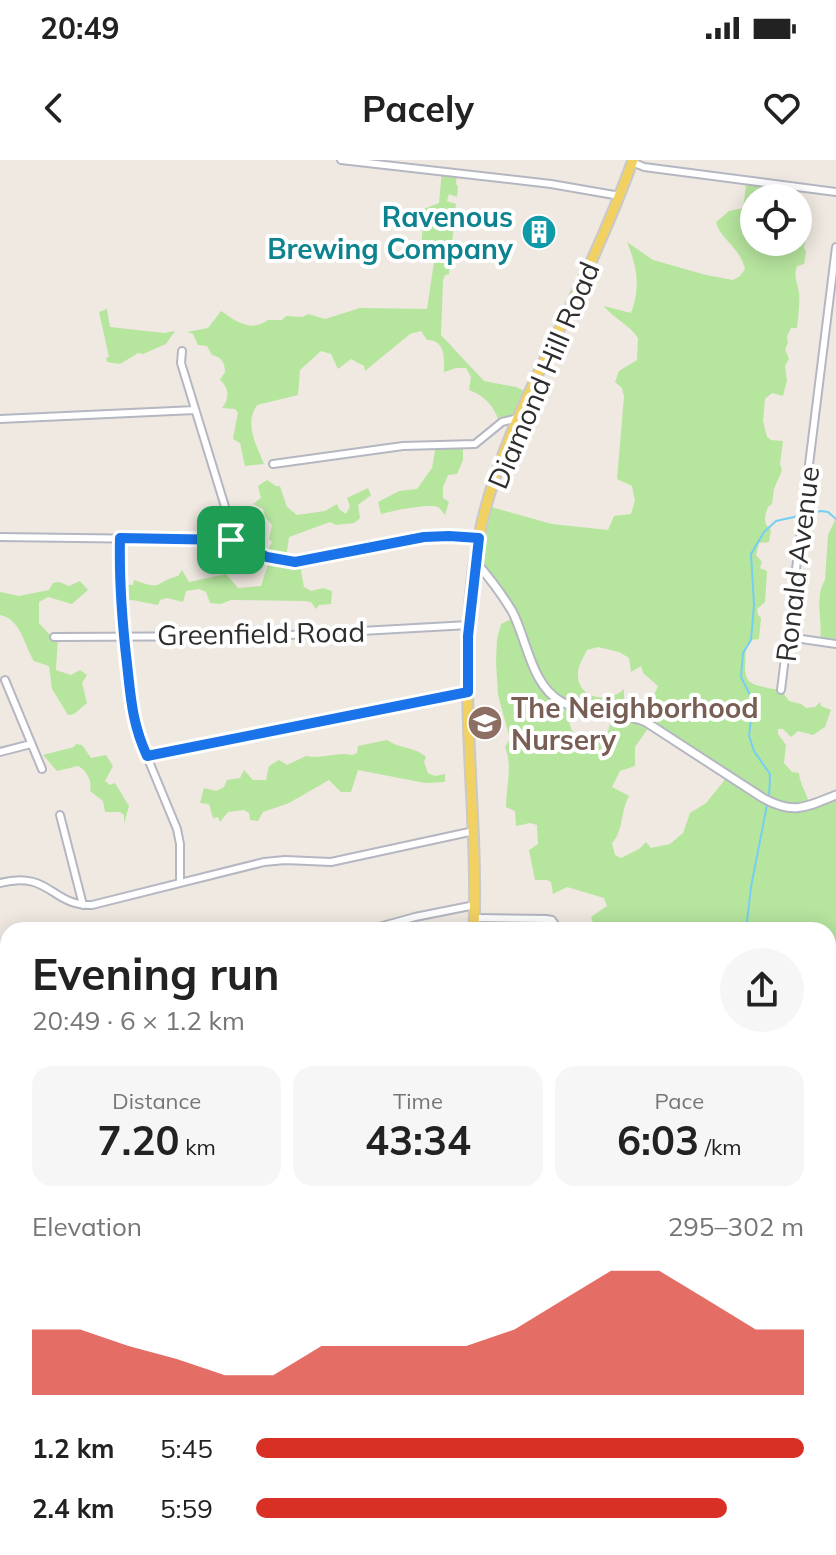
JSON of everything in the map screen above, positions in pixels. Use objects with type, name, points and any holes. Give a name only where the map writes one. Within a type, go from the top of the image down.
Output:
[{"type":"main road","name":"Diamond Hill Road","points":[[475,922],[468,692],[469,625],[479,538],[492,488],[518,418],[620,196],[633,161]]},
{"type":"street","points":[[341,160],[551,184],[620,196]]},
{"type":"street","points":[[633,161],[644,167],[836,192]]},
{"type":"street","name":"Ronald Avenue","points":[[781,690],[836,247]]},
{"type":"street","points":[[182,351],[181,363],[230,523],[231,540]]},
{"type":"street","points":[[0,419],[195,410]]},
{"type":"street","points":[[273,464],[403,446],[475,444],[502,422],[518,418]]},
{"type":"street","points":[[0,537],[231,540],[267,557],[295,562],[424,537],[479,538]]},
{"type":"street","points":[[120,538],[119,602],[132,715],[177,829],[180,883]]},
{"type":"street","points":[[475,561],[513,614],[538,675],[556,698],[577,708],[621,714],[646,722],[781,807],[806,808],[836,795]]},
{"type":"street","name":"Greenfield Road","points":[[54,637],[294,635],[469,625]]},
{"type":"street","points":[[788,637],[836,644]]},
{"type":"street","points":[[5,680],[42,769]]},
{"type":"street","points":[[147,756],[468,692]]},
{"type":"street","points":[[0,752],[31,744]]},
{"type":"street","points":[[60,815],[83,905]]},
{"type":"street","points":[[0,883],[30,880],[68,901],[83,905],[275,860],[331,862],[474,831]]},
{"type":"street","points":[[397,922],[475,905]]},
{"type":"street","points":[[475,918],[546,919],[553,922]]},
{"type":"green space","points":[[442,170],[457,171],[458,186],[457,197],[449,194],[447,201],[456,204],[449,274],[443,280],[441,335],[484,381],[516,387],[529,393],[517,420],[499,422],[488,402],[469,390],[471,377],[466,368],[444,372],[441,347],[427,340],[421,331],[410,334],[365,371],[364,366],[351,359],[338,369],[331,354],[321,351],[300,370],[298,395],[257,405],[251,427],[264,464],[245,466],[240,443],[233,439],[238,412],[222,408],[227,394],[220,380],[225,372],[223,363],[212,355],[207,346],[198,345],[193,334],[187,332],[208,328],[221,311],[249,326],[268,320],[282,320],[286,316],[303,317],[308,314],[325,319],[360,308],[427,309],[434,262],[430,254],[421,251],[424,209],[439,203]]},
{"type":"green space","points":[[747,179],[784,184],[746,184]]},
{"type":"green space","points":[[740,209],[740,256],[805,256],[804,264],[797,266],[796,270],[798,321],[797,328],[791,328],[787,336],[785,349],[789,359],[785,366],[787,380],[783,396],[772,393],[765,399],[763,421],[767,437],[783,441],[782,470],[772,504],[765,516],[766,525],[771,530],[769,542],[759,543],[756,555],[762,562],[760,568],[767,571],[765,602],[757,609],[761,618],[759,639],[751,640],[746,646],[745,668],[752,683],[781,690],[789,701],[806,708],[815,707],[820,702],[821,706],[831,710],[825,727],[813,735],[798,731],[791,737],[783,729],[778,729],[778,734],[786,745],[784,763],[792,772],[799,773],[809,803],[836,795],[836,922],[593,922],[591,917],[607,906],[604,898],[567,887],[553,894],[551,882],[535,880],[529,850],[538,844],[537,825],[516,826],[515,811],[506,807],[509,770],[505,747],[510,739],[498,695],[497,639],[501,624],[514,618],[480,555],[488,506],[552,524],[608,530],[614,516],[631,514],[635,501],[632,486],[617,479],[624,397],[622,388],[615,382],[619,371],[637,360],[638,338],[604,306],[631,313],[636,277],[627,242],[653,260],[733,280],[740,276],[745,269],[739,254],[716,222],[729,211]],"holes":[[[598,647],[629,658],[631,672],[641,666],[643,673],[658,686],[643,719],[624,714],[624,689],[611,696],[596,697],[584,690],[578,673],[587,650]],[[574,706],[609,712],[610,726],[598,743],[581,742],[570,725]],[[651,724],[728,776],[706,803],[690,813],[683,833],[670,844],[651,848],[646,842],[621,858],[615,855],[612,843],[629,796],[612,787],[620,771],[635,766],[635,747]]]},
{"type":"green space","points":[[107,309],[110,327],[164,333],[175,331],[166,344],[143,354],[138,353],[120,364],[107,362],[106,358],[109,357],[99,312]]},
{"type":"green space","points":[[463,443],[463,460],[457,474],[448,475],[443,487],[443,498],[449,502],[445,515],[434,506],[381,514],[378,502],[399,491],[417,489],[432,468],[436,444]]},
{"type":"green space","points":[[267,480],[280,486],[287,507],[297,515],[325,511],[337,504],[346,514],[350,506],[347,498],[368,488],[371,495],[358,505],[360,518],[354,523],[336,525],[330,522],[289,537],[286,559],[299,560],[304,587],[311,591],[323,588],[332,591],[331,604],[319,605],[316,609],[311,602],[303,601],[231,600],[221,604],[210,603],[206,592],[199,589],[186,591],[183,602],[167,598],[160,600],[158,605],[132,600],[120,602],[120,584],[133,585],[134,580],[158,585],[178,576],[182,570],[189,582],[226,574],[238,588],[261,586],[270,558],[266,554],[272,542],[269,539],[272,525],[263,509],[253,504],[261,498],[258,486]]},
{"type":"green space","points":[[836,518],[836,643],[820,640],[819,602],[825,580],[828,535]]},
{"type":"green space","points":[[80,581],[88,590],[72,604],[48,597],[39,602],[39,623],[49,634],[58,636],[56,670],[71,675],[80,670],[87,675],[82,683],[87,703],[68,715],[52,689],[49,666],[34,661],[17,627],[7,617],[0,615],[0,592],[19,596],[49,590],[53,583],[69,586]]},
{"type":"green space","points":[[387,740],[421,753],[426,757],[424,762],[428,773],[435,776],[445,774],[445,782],[425,783],[358,770],[351,792],[341,792],[329,780],[289,803],[263,812],[258,821],[250,820],[249,813],[244,810],[228,812],[220,822],[218,817],[213,818],[209,804],[200,803],[204,788],[216,791],[224,787],[227,780],[240,778],[244,770],[253,780],[266,780],[269,766],[279,760],[287,765],[306,756],[352,755],[357,753],[358,746]]},
{"type":"green space","points":[[76,744],[82,745],[91,758],[106,755],[113,766],[105,781],[110,785],[115,783],[129,806],[124,824],[124,815],[120,812],[105,812],[103,801],[90,791],[90,780],[81,768],[57,771],[43,755]]},
{"type":"waterway","points":[[769,799],[770,774],[754,751],[749,736],[753,701],[741,677],[743,653],[751,640],[754,605],[751,554],[764,532],[776,521],[821,511],[828,512],[836,519]]},
{"type":"waterway","points":[[747,922],[767,805]]},
{"type":"place","name":"Ravenous Brewing Company","points":[[539,232]]},
{"type":"place","name":"The Neighborhood Nursery","points":[[485,723]]},
{"type":"route","points":[[424,537],[479,538],[468,636],[468,692],[147,756],[136,730],[128,691],[119,602],[120,538],[231,540],[276,561],[295,562],[424,537]]}]
